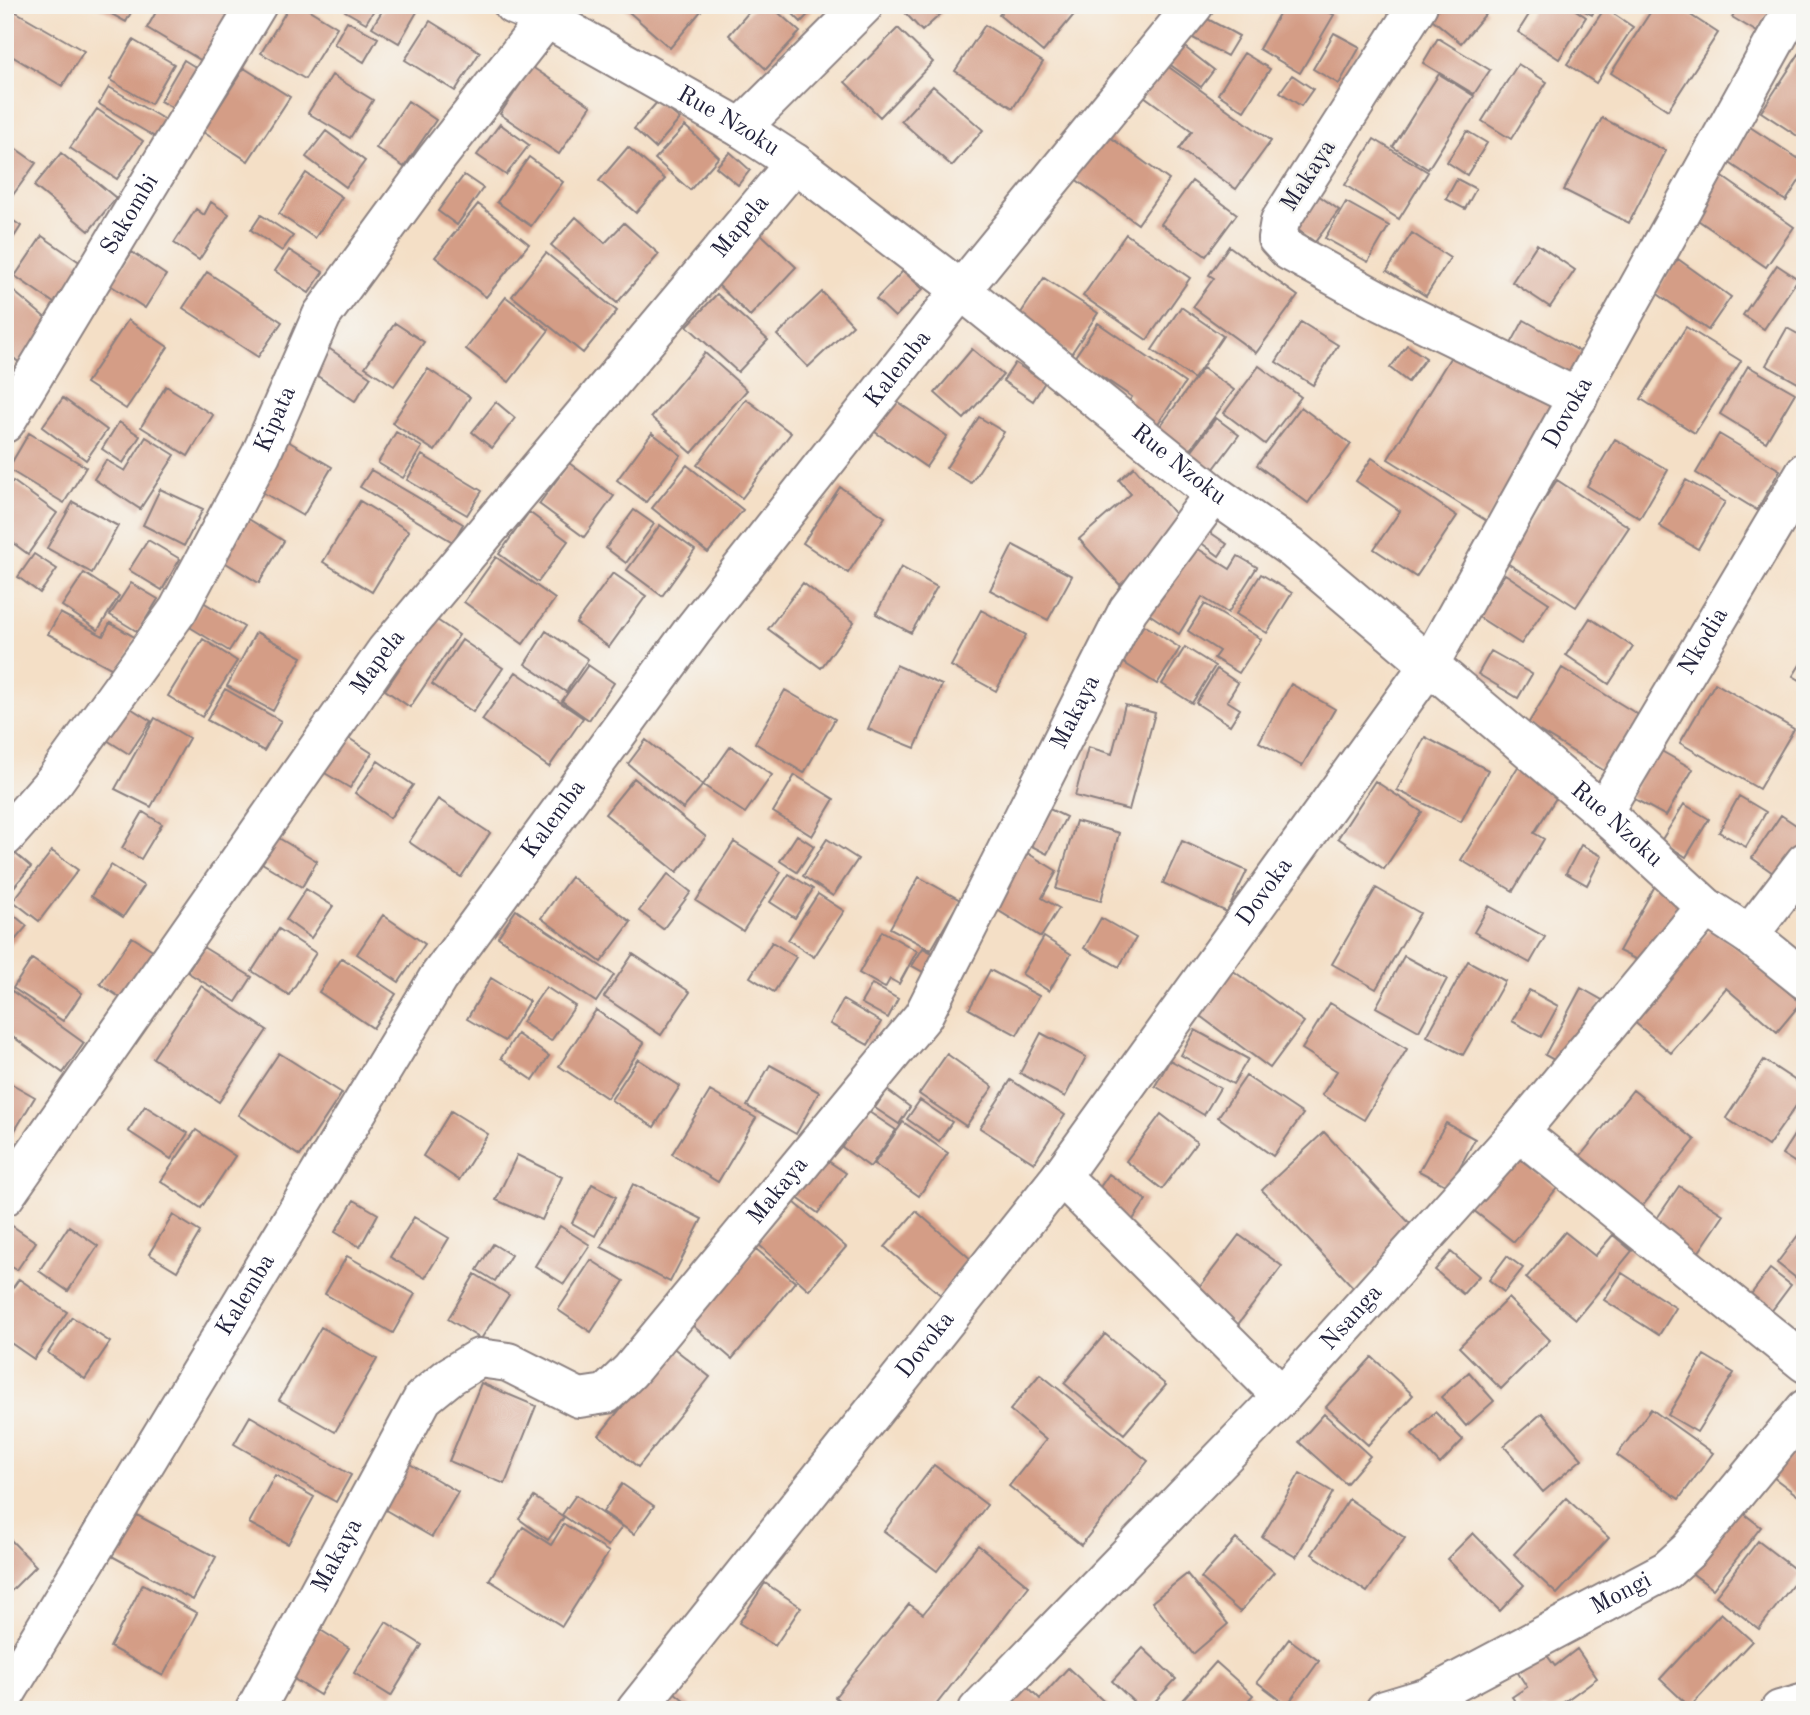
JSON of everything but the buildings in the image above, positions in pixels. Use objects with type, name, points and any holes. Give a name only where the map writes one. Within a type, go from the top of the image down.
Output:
[{"type":"street","name":"Sakombi","points":[[5,423],[257,5]]},
{"type":"street","points":[[741,128],[864,5]]},
{"type":"street","name":"Kalemba","points":[[5,1695],[439,978],[693,630],[961,290],[1194,5]]},
{"type":"street","name":"Makaya","points":[[1418,5],[1280,221],[1277,238],[1289,251],[1380,300],[1578,398]]},
{"type":"street","name":"Dovoka","points":[[636,1710],[1061,1177],[1429,665],[1795,5]]},
{"type":"street","name":"Rue Nzoku","points":[[539,10],[741,128],[794,163],[961,290],[1213,494],[1294,550],[1603,812],[1706,907],[1749,935],[1805,980]]},
{"type":"street","name":"Kipata","points":[[5,837],[55,780],[178,610],[261,454],[322,315],[436,159],[539,10]]},
{"type":"street","name":"Mapela","points":[[5,1196],[386,651],[794,163]]},
{"type":"street","name":"Nkodia","points":[[1603,812],[1805,472]]},
{"type":"street","name":"Makaya","points":[[255,1710],[424,1398],[450,1376],[479,1358],[508,1362],[579,1398],[606,1394],[631,1371],[923,1016],[1128,610],[1213,494]]},
{"type":"street","points":[[1749,935],[1805,862]]},
{"type":"street","name":"Nsanga","points":[[978,1710],[1282,1396],[1519,1132],[1706,907]]},
{"type":"street","points":[[1519,1132],[1805,1363]]},
{"type":"street","points":[[1061,1177],[1282,1396]]},
{"type":"street","name":"Mongi","points":[[1385,1710],[1428,1697],[1667,1570],[1689,1550],[1805,1409]]},
{"type":"street","points":[[1780,1710],[1805,1703]]}]
